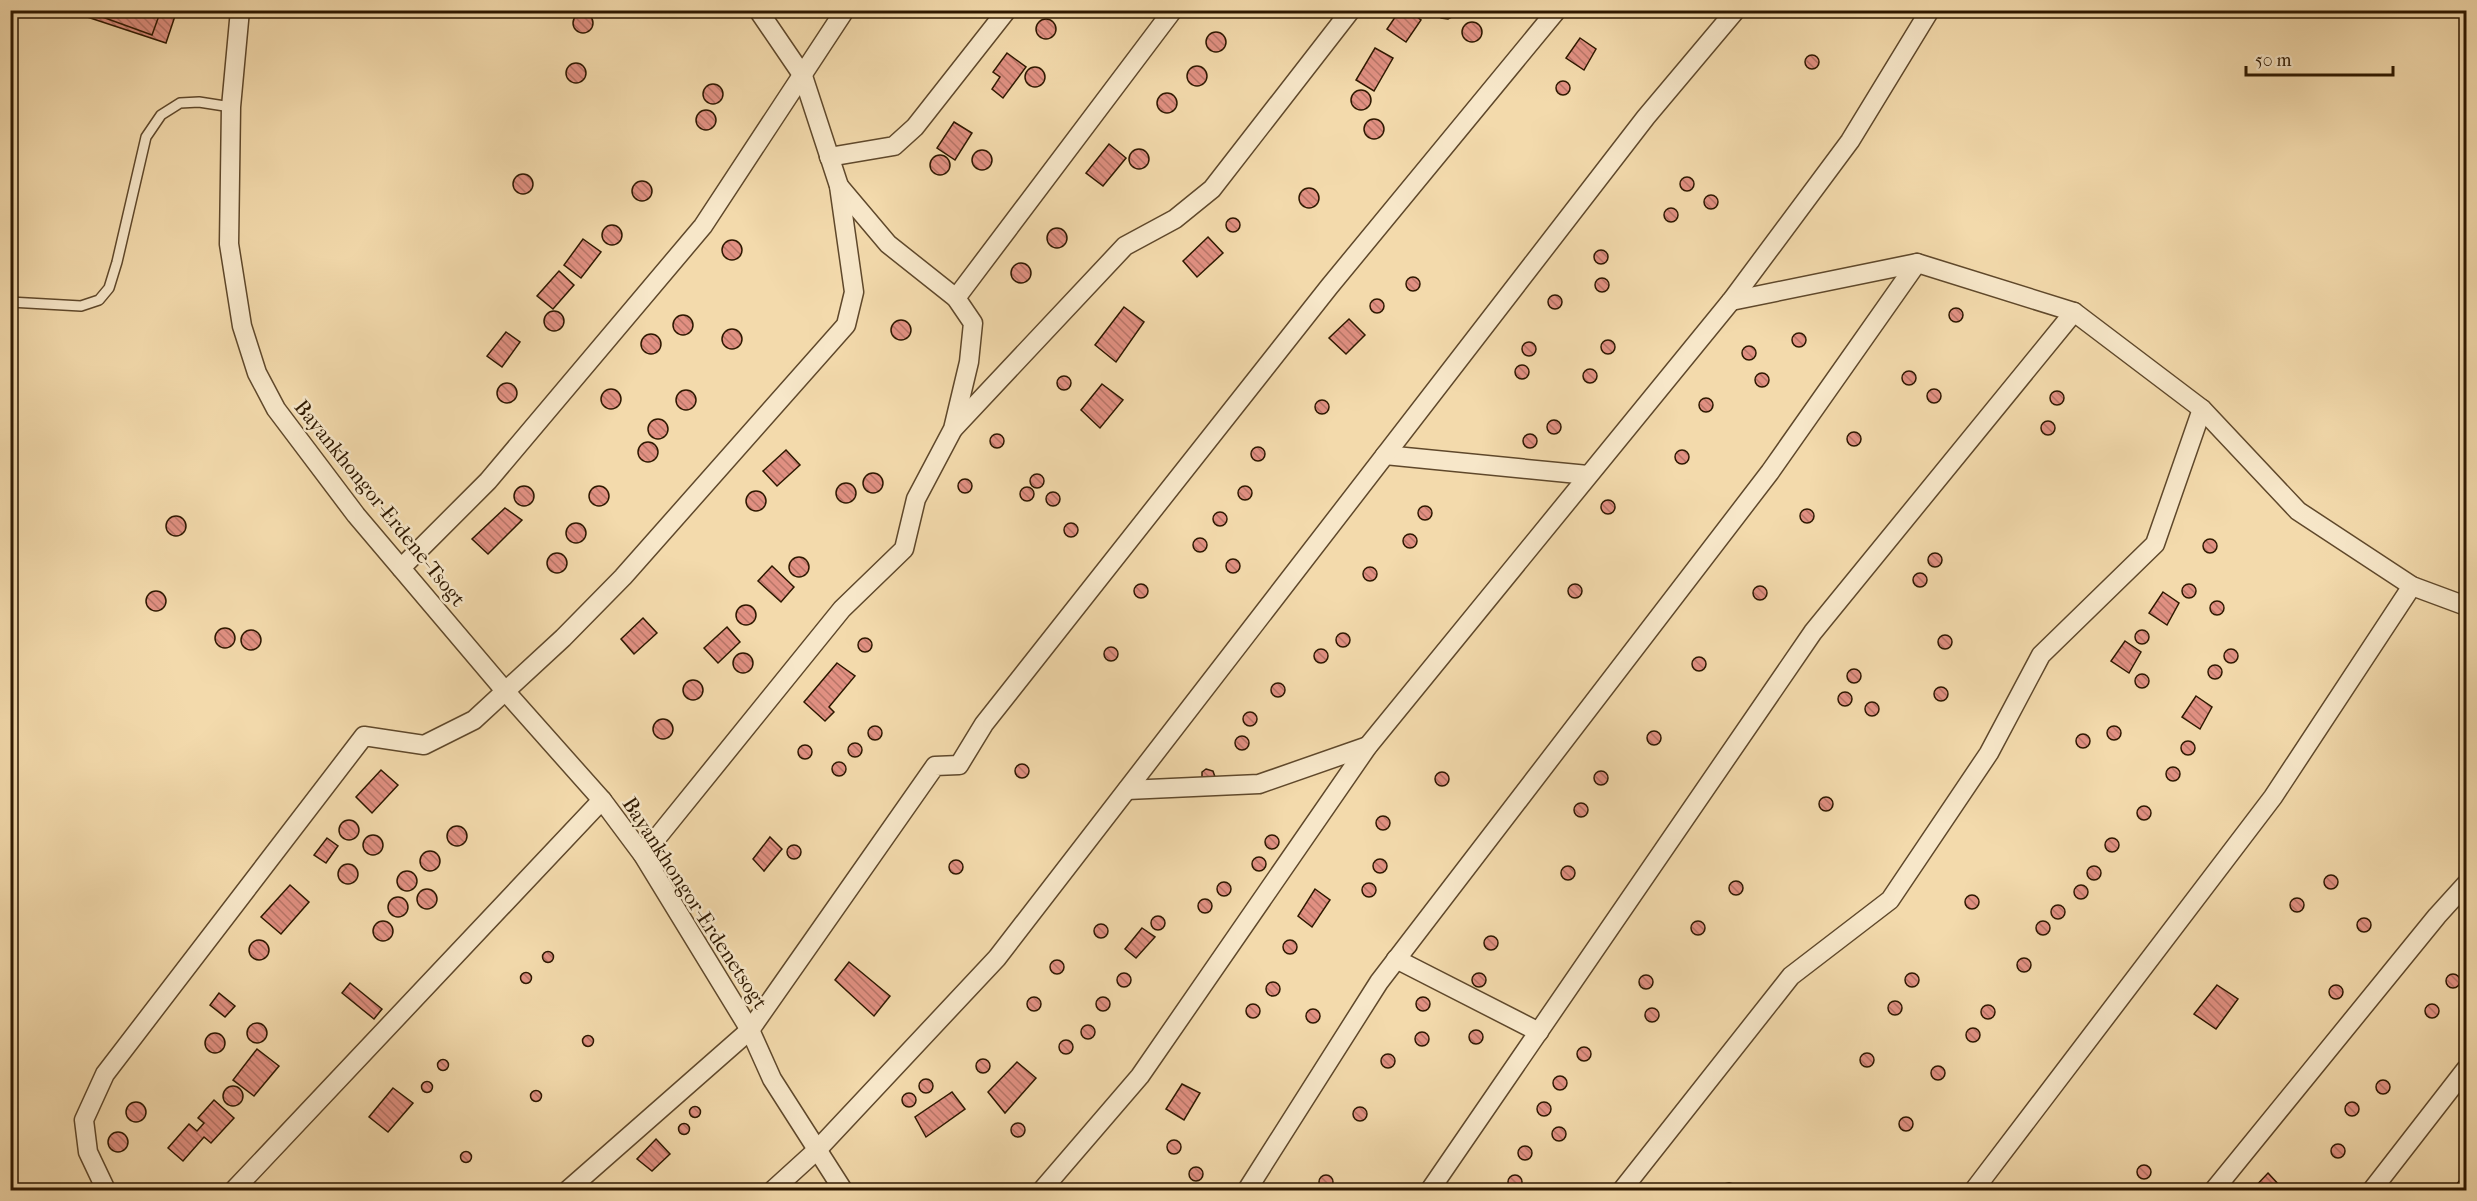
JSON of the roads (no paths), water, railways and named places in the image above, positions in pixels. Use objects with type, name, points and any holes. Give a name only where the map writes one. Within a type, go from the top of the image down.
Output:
[{"type":"street","name":"Bayankhongor-Erdene-Tsogt","points":[[240,10],[231,107],[229,244],[242,326],[257,373],[276,409],[301,445],[456,634]]},
{"type":"street","points":[[106,1191],[88,1152],[84,1120],[105,1074],[364,736],[424,745],[474,720],[506,692],[623,578],[846,325],[854,292],[839,186],[803,76],[758,10]]},
{"type":"street","points":[[401,568],[488,481],[703,226],[845,10]]},
{"type":"street","points":[[829,157],[894,146],[915,127],[1007,10]]},
{"type":"street","points":[[956,298],[1173,10]]},
{"type":"street","points":[[953,429],[1125,246],[1175,219],[1212,189],[1351,10]]},
{"type":"street","points":[[568,1191],[750,1030],[935,766],[958,765],[984,724],[1329,287],[1557,10]]},
{"type":"street","points":[[773,1191],[817,1150],[997,958],[1646,117],[1736,10]]},
{"type":"street","points":[[1042,1191],[1140,1076],[1368,746],[1731,301],[1850,141],[1930,10]]},
{"type":"street","points":[[643,855],[842,609],[904,549],[916,499],[953,429],[969,362],[973,323],[956,298],[888,244],[839,186]]},
{"type":"street","points":[[1731,301],[1917,264],[2074,312],[2202,408],[2298,511],[2412,586],[2466,606]]},
{"type":"street","points":[[1247,1191],[1379,982],[1770,472],[1917,264]]},
{"type":"street","points":[[1430,1191],[1813,632],[2074,312]]},
{"type":"street","points":[[1622,1191],[1791,976],[1890,900],[1989,753],[2041,656],[2155,544],[2202,408]]},
{"type":"street","points":[[1385,455],[1588,475]]},
{"type":"street","points":[[1974,1191],[2273,796],[2412,586]]},
{"type":"street","name":"Bayankhongor-Erdenetsogt","points":[[456,634],[602,800],[643,855],[750,1030],[772,1079],[843,1191]]},
{"type":"street","points":[[1127,790],[1259,784],[1368,746]]},
{"type":"street","points":[[234,1191],[602,800]]},
{"type":"street","points":[[2214,1191],[2437,916],[2466,884]]},
{"type":"street","points":[[1396,959],[1539,1032]]},
{"type":"street","points":[[2372,1191],[2466,1069]]},
{"type":"lane","points":[[10,302],[81,306],[99,300],[108,288],[117,262],[146,137],[161,115],[180,103],[199,102],[231,107]]}]
